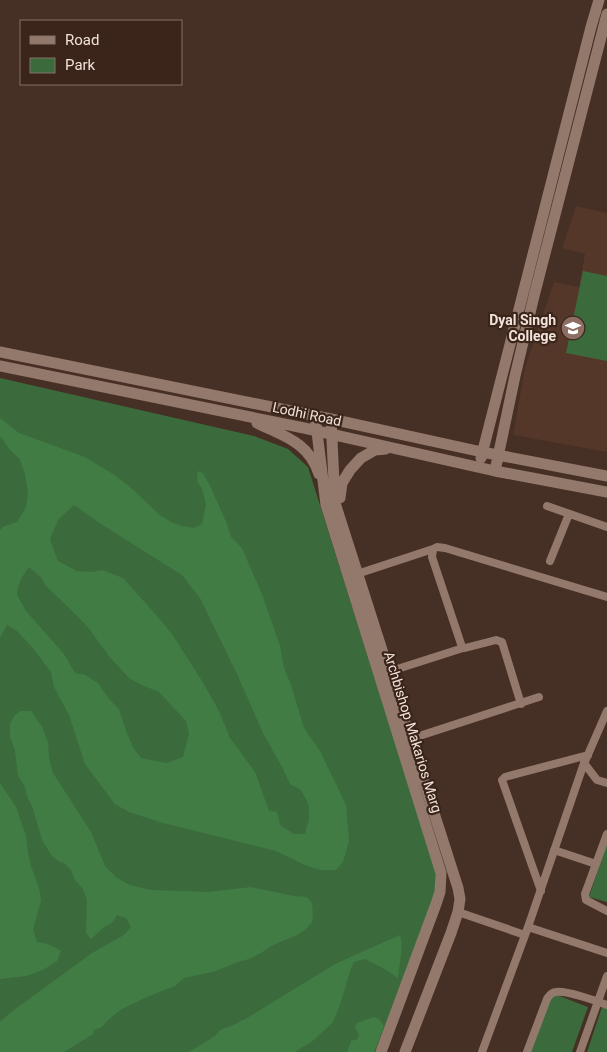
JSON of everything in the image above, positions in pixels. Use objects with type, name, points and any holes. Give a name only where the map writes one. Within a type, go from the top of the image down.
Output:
[{"type":"street","points":[[478,467],[599,0]]},
{"type":"street","points":[[495,471],[534,296],[607,15],[594,14]]},
{"type":"street","name":"Lodhi Road","points":[[0,352],[331,419],[482,452],[607,476]]},
{"type":"street","name":"Lodhi Road","points":[[0,366],[332,434],[495,471],[607,492]]},
{"type":"street","points":[[243,416],[296,442],[309,453],[318,471],[326,505]]},
{"type":"street","name":"Archbishop Makarios Marg","points":[[315,416],[326,505],[405,741],[458,888],[460,899],[451,933],[405,1052]]},
{"type":"street","name":"Archbishop Makarios Marg","points":[[331,419],[335,503],[388,672],[441,873],[440,892],[381,1052]]},
{"type":"street","points":[[338,512],[342,483],[350,470],[361,458],[375,450],[396,448]]},
{"type":"street","points":[[547,506],[607,527]]},
{"type":"street","points":[[550,561],[569,514]]},
{"type":"street","points":[[357,574],[437,547],[607,597]]},
{"type":"street","points":[[433,549],[432,556],[463,648]]},
{"type":"street","points":[[388,672],[463,648],[496,640],[502,642],[521,704]]},
{"type":"street","points":[[405,741],[540,698]]},
{"type":"street","points":[[482,1052],[527,931],[584,763],[607,711]]},
{"type":"street","points":[[541,891],[502,780],[505,777],[588,754]]},
{"type":"street","points":[[584,763],[597,780],[607,783]]},
{"type":"street","points":[[607,834],[585,894],[585,898],[590,903],[607,911]]},
{"type":"street","points":[[554,850],[596,864]]},
{"type":"street","points":[[458,912],[607,953]]},
{"type":"street","points":[[580,1052],[607,976]]},
{"type":"street","points":[[527,1052],[550,994],[561,992],[607,1005]]},
{"type":"shaded area","name":"Dyal Singh College","points":[[576,206],[607,213],[607,452],[513,435],[525,368],[554,282],[579,287],[585,254],[562,248]]},
{"type":"green space","points":[[583,271],[607,276],[607,361],[566,353]]},
{"type":"green space","points":[[0,378],[254,436],[288,449],[308,467],[435,870],[436,885],[433,906],[375,1052],[0,1052]]},
{"type":"green space","points":[[0,418],[19,433],[85,457],[129,486],[161,516],[182,526],[194,528],[202,524],[206,504],[202,489],[197,481],[198,471],[203,473],[227,524],[231,537],[242,548],[262,594],[280,646],[284,668],[304,728],[320,751],[346,805],[349,841],[343,862],[336,870],[321,870],[307,866],[276,851],[163,823],[129,812],[115,804],[85,764],[69,715],[54,687],[51,672],[16,630],[7,625],[0,638],[0,530],[4,526],[17,522],[26,507],[28,492],[20,459],[0,437]],"holes":[[[74,505],[182,575],[200,598],[263,733],[290,784],[301,790],[308,803],[309,819],[305,834],[294,834],[280,825],[277,812],[269,811],[255,772],[230,738],[219,711],[202,681],[172,634],[123,578],[102,570],[92,572],[77,571],[58,561],[50,539],[58,520]],[[29,567],[42,578],[45,585],[87,626],[109,656],[129,678],[159,692],[186,721],[189,734],[183,757],[166,763],[141,758],[134,749],[127,734],[119,709],[98,683],[85,675],[75,673],[64,654],[26,611],[17,595],[22,577]]]},
{"type":"green space","points":[[20,711],[31,711],[42,727],[48,742],[49,758],[53,773],[91,832],[105,866],[117,878],[130,885],[150,890],[208,892],[251,887],[307,897],[312,903],[312,922],[299,934],[271,946],[249,959],[216,971],[184,978],[175,986],[120,1010],[102,1027],[94,1030],[93,1034],[64,1052],[0,1052],[0,1022],[92,953],[124,935],[131,927],[126,918],[117,915],[112,923],[104,927],[91,939],[86,933],[87,900],[83,889],[75,880],[71,870],[52,856],[42,840],[32,806],[24,785],[18,776],[15,751],[10,736],[10,724],[14,716]]},
{"type":"green space","points":[[0,783],[16,807],[26,836],[31,866],[39,888],[41,900],[33,930],[37,942],[50,945],[61,951],[57,961],[43,970],[26,976],[0,979]]},
{"type":"green space","points":[[607,843],[607,902],[589,897]]},
{"type":"green space","points":[[400,935],[401,951],[398,978],[365,959],[354,962],[332,1023],[314,1040],[295,1052],[189,1052],[215,1036],[220,1030],[247,1018],[335,964]]},
{"type":"green space","points":[[552,993],[588,1007],[572,1052],[529,1052]]},
{"type":"green space","points":[[602,1007],[607,1009],[607,1052],[587,1052]]},
{"type":"green space","points":[[374,1017],[379,1019],[384,1026],[374,1052],[347,1052],[351,1041],[358,1039],[359,1034],[355,1028],[357,1023]]},
{"type":"place","name":"Dyal Singh College","points":[[573,328]]}]
